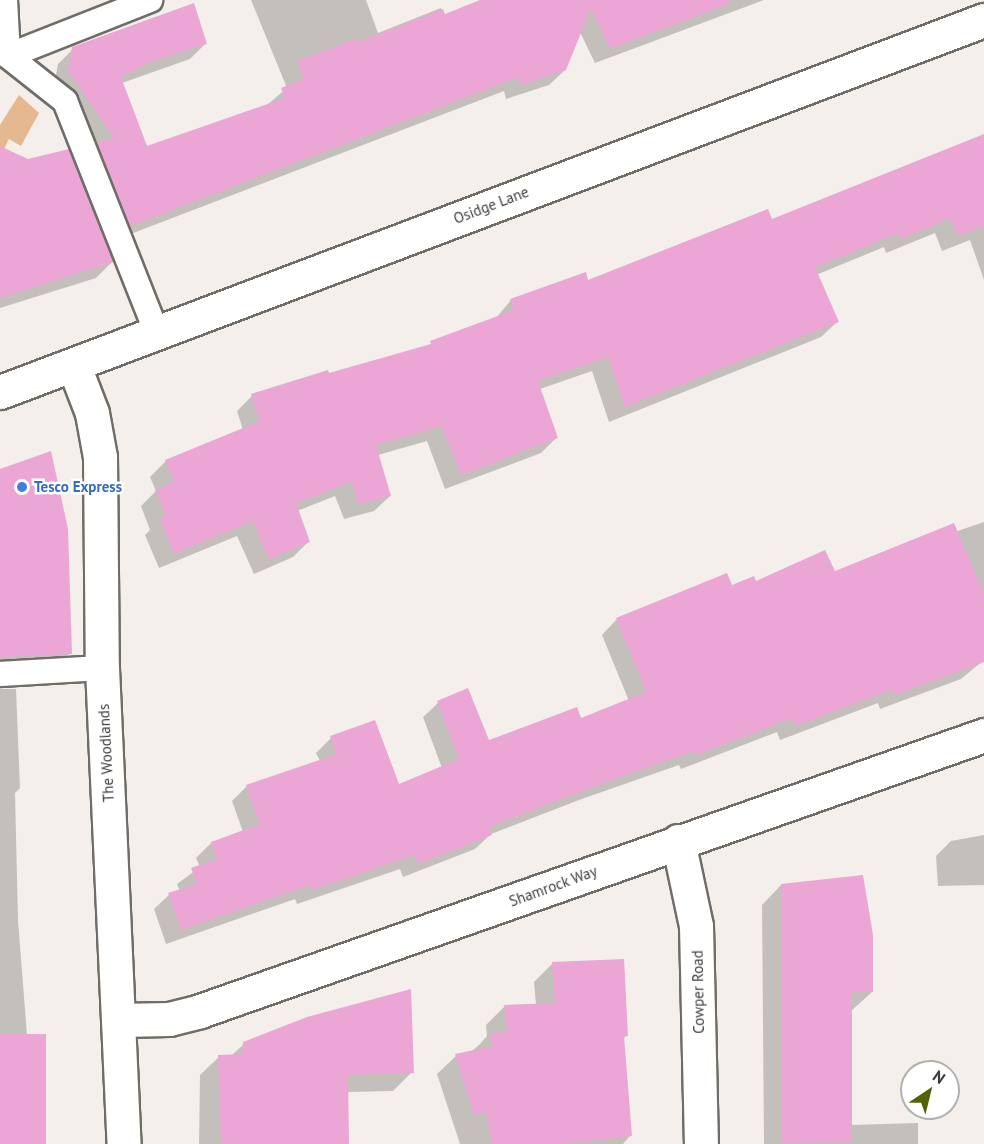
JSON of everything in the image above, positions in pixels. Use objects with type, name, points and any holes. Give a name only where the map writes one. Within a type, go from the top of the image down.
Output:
[{"type":"street","name":"Osidge Lane","points":[[0,392],[74,366],[156,331],[984,21]]},
{"type":"street","name":"The Woodlands","points":[[74,366],[92,413],[100,457],[102,668],[124,1144]]},
{"type":"street","name":"Shamrock Way","points":[[118,1020],[169,1019],[200,1011],[984,735]]},
{"type":"street","name":"Cowper Road","points":[[678,841],[696,926],[701,1144]]},
{"type":"lane","points":[[5,0],[8,56],[65,101],[156,331]]},
{"type":"lane","points":[[8,56],[150,0]]},
{"type":"lane","points":[[0,674],[102,668]]},
{"type":"shaded area","points":[[19,95],[39,113],[21,146],[9,139],[0,157],[0,125]]},
{"type":"building","points":[[480,0],[729,0],[730,3],[610,49],[591,8],[566,70],[521,85],[519,77],[130,226],[97,142],[114,138],[68,70],[72,47],[194,3],[207,44],[153,61],[121,77],[147,146],[285,98],[281,88],[304,79],[297,61],[357,38],[358,42],[443,9],[445,14]]},
{"type":"building","points":[[984,134],[984,226],[958,236],[950,218],[901,239],[899,233],[815,267],[839,322],[625,407],[608,357],[538,381],[558,438],[461,475],[442,426],[376,445],[391,496],[359,504],[351,482],[296,503],[310,542],[269,559],[253,521],[174,554],[160,519],[166,516],[155,490],[174,482],[165,460],[260,421],[251,394],[328,370],[329,373],[431,344],[430,341],[514,310],[510,299],[586,272],[588,280],[768,209],[772,219]]},
{"type":"building","points":[[0,146],[28,159],[69,149],[114,262],[0,298]]},
{"type":"building","points":[[51,451],[68,529],[72,654],[0,657],[0,469]]},
{"type":"building","points":[[954,523],[984,594],[984,662],[895,695],[893,689],[795,726],[792,718],[696,755],[694,751],[595,786],[489,827],[492,835],[418,864],[415,855],[312,890],[310,885],[181,930],[168,893],[197,884],[191,868],[217,859],[211,842],[260,824],[246,785],[337,754],[330,736],[375,720],[399,784],[459,759],[437,701],[468,688],[489,740],[577,707],[581,718],[646,692],[616,618],[727,573],[732,585],[754,576],[756,581],[825,550],[835,571]]},
{"type":"building","points":[[863,875],[873,935],[873,992],[852,992],[852,1142],[781,1143],[781,884]]},
{"type":"building","points":[[624,959],[628,1036],[624,1036],[632,1136],[560,1144],[492,1144],[486,1112],[474,1115],[455,1054],[493,1046],[489,1033],[507,1032],[504,1005],[555,1003],[552,962]]},
{"type":"building","points":[[411,989],[414,1073],[348,1075],[349,1144],[221,1144],[218,1055],[242,1054],[243,1042],[307,1017]]},
{"type":"building","points":[[0,1034],[46,1034],[46,1144],[0,1144]]},
{"type":"place","name":"Tesco Express","points":[[22,487]]}]
